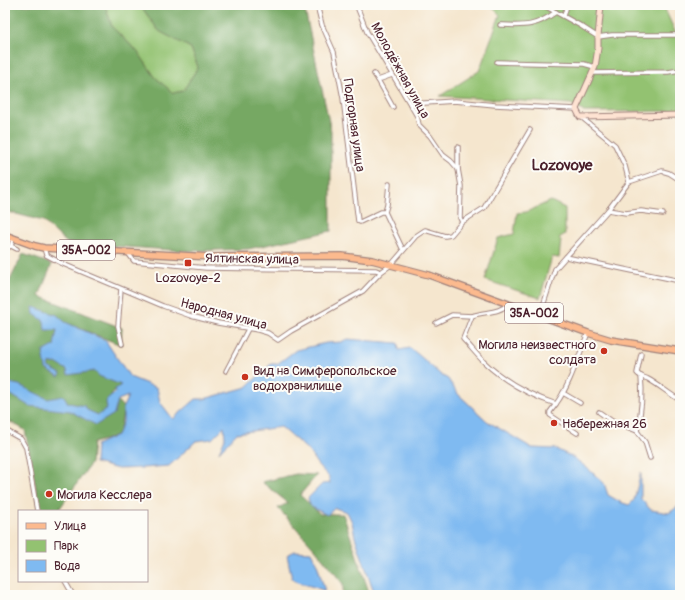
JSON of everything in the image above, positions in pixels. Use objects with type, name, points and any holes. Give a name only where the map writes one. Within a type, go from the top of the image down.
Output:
[{"type":"main road","points":[[602,5],[595,67],[576,109],[580,117],[680,115]]},
{"type":"main road","name":"35А-002","points":[[5,235],[13,239],[44,248],[212,257],[342,256],[372,260],[428,275],[611,340],[680,351]]},
{"type":"street","name":"Подгорная улица","points":[[317,5],[322,25],[334,52],[343,98],[358,221],[364,220],[381,212],[385,212]]},
{"type":"street","points":[[543,5],[598,37],[612,35],[676,35]]},
{"type":"street","points":[[564,16],[567,5]]},
{"type":"street","name":"Молодёжная улица","points":[[359,7],[367,32],[417,116],[419,125],[430,136],[443,155],[458,169]]},
{"type":"street","points":[[500,25],[520,26],[533,24],[546,19],[556,12]]},
{"type":"street","points":[[496,62],[584,64],[595,67]]},
{"type":"street","points":[[592,73],[668,72],[680,70]]},
{"type":"street","points":[[374,74],[393,107]]},
{"type":"street","points":[[378,80],[392,75]]},
{"type":"street","points":[[410,104],[455,101],[495,105],[576,109]]},
{"type":"street","points":[[580,117],[615,145],[625,166],[629,182]]},
{"type":"street","points":[[458,147],[458,169],[461,186],[460,218],[462,222],[484,208],[530,130]]},
{"type":"street","points":[[540,315],[554,269],[608,210],[629,182],[662,171],[669,173],[680,180]]},
{"type":"street","points":[[389,184],[385,212],[403,250]]},
{"type":"street","points":[[608,210],[626,213],[641,211],[663,214]]},
{"type":"street","name":"Народная улица","points":[[44,248],[46,255],[63,264],[163,306],[192,316],[268,333],[278,340],[292,330],[363,291],[391,264],[416,236],[425,230],[448,236],[451,235],[462,222]]},
{"type":"street","points":[[5,249],[11,246],[13,239]]},
{"type":"street","points":[[11,246],[17,249]]},
{"type":"street","name":"Ялтинская улица","points":[[128,253],[134,262],[206,268],[376,270],[381,272]]},
{"type":"street","points":[[566,257],[680,281]]},
{"type":"street","points":[[121,289],[118,326],[122,344]]},
{"type":"street","points":[[436,324],[452,315],[472,316],[492,312],[504,308],[509,303]]},
{"type":"street","points":[[680,304],[680,347]]},
{"type":"street","points":[[472,316],[463,339],[504,379],[519,388],[556,404]]},
{"type":"street","points":[[226,371],[248,329]]},
{"type":"street","points":[[577,433],[550,415],[550,412],[563,393],[588,333]]},
{"type":"street","points":[[637,431],[640,419],[642,385],[640,376],[637,373],[641,354]]},
{"type":"street","points":[[640,376],[648,379],[671,396],[680,400]]},
{"type":"street","points":[[563,393],[580,403]]},
{"type":"street","points":[[599,412],[612,421],[637,431],[645,442],[650,458]]},
{"type":"street","points":[[5,430],[21,439],[26,448],[37,510]]},
{"type":"street","points":[[66,582],[73,595]]},
{"type":"green space","points":[[5,5],[105,5],[112,27],[138,52],[155,77],[173,93],[183,91],[198,67],[191,48],[159,31],[140,5],[272,5],[305,10],[331,131],[331,231],[248,249],[187,251],[67,243],[43,221],[5,211]]},
{"type":"green space","points":[[105,5],[140,5],[159,31],[191,48],[198,67],[183,91],[173,93],[155,77],[138,52],[112,27]]},
{"type":"green space","points":[[490,5],[663,5],[680,42],[680,111],[584,112],[571,104],[440,96],[479,71],[500,15]]},
{"type":"green space","points":[[551,201],[565,208],[565,234],[559,238],[561,240],[559,258],[552,257],[540,298],[485,280],[498,238],[514,234],[517,213],[526,212]]},
{"type":"green space","points":[[23,254],[52,264],[39,296],[122,328],[121,345],[69,324],[62,348],[124,383],[111,394],[124,408],[119,434],[93,443],[91,463],[59,510],[40,510],[25,430],[5,419],[5,285],[10,280]]},
{"type":"green space","points":[[296,474],[317,475],[300,495],[320,514],[343,514],[370,595],[343,595],[343,584],[316,550],[278,508],[288,503],[262,482]]},
{"type":"water","points":[[33,307],[57,315],[65,322],[105,340],[130,377],[157,388],[160,402],[173,419],[196,399],[204,399],[247,387],[271,364],[277,364],[296,350],[326,343],[341,342],[347,339],[398,343],[399,350],[410,348],[441,375],[448,379],[458,394],[487,421],[532,448],[556,449],[574,458],[604,483],[608,495],[620,502],[629,505],[634,500],[641,472],[641,499],[651,510],[669,513],[680,505],[680,595],[375,595],[355,537],[352,522],[347,512],[335,508],[327,515],[310,506],[308,498],[322,484],[330,483],[329,477],[317,464],[308,450],[281,427],[237,433],[219,452],[225,438],[224,427],[212,439],[196,441],[169,466],[118,469],[95,463],[96,445],[117,435],[123,422],[123,407],[128,396],[118,400],[114,414],[96,425],[70,411],[29,406],[5,391],[5,382],[19,385],[48,399],[64,396],[68,403],[85,406],[87,410],[98,415],[107,409],[106,401],[115,393],[115,389],[121,385],[99,376],[95,371],[68,375],[67,370],[56,363],[49,364],[48,367],[61,374],[59,377],[46,369],[43,352],[54,346],[57,330],[45,330],[44,321],[34,314]]},
{"type":"water","points":[[295,551],[311,552],[317,564],[325,591],[292,579],[287,555]]},
{"type":"waterway","points":[[675,5],[680,16]]},
{"type":"place","name":"Lozovoye-2","points":[[188,263]]},
{"type":"place","name":"Могила неизвестного солдата","points":[[604,351]]},
{"type":"place","name":"Вид на Симферопольское водохранилище","points":[[245,377]]},
{"type":"place","name":"Набережная 26","points":[[554,423]]},
{"type":"place","name":"Могила Кесслера","points":[[49,494]]},
{"type":"district","name":"Lozovoye","points":[[562,165]]}]
